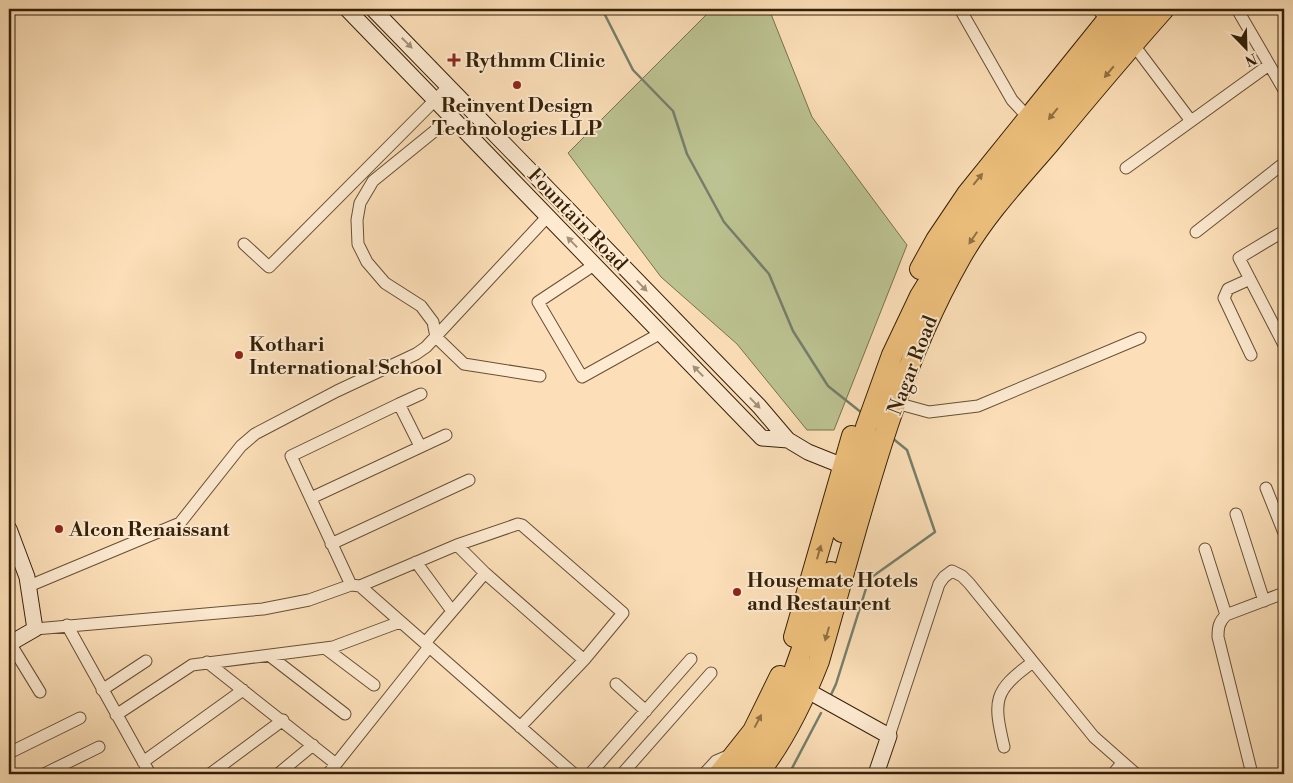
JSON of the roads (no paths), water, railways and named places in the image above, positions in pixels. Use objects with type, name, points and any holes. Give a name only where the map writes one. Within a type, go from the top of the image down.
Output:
[{"type":"highway","points":[[718,774],[753,731],[774,692],[790,651],[865,416],[920,296],[943,256],[979,206],[1140,9]]},
{"type":"highway","name":"Nagar Road","points":[[758,774],[779,747],[808,691],[822,651],[864,501],[896,403],[915,350],[962,255],[991,211],[1164,9]]},
{"type":"highway","name":"Nagar Road","points":[[865,416],[886,339],[936,240],[967,194],[1105,10]]},
{"type":"highway","points":[[850,467],[864,501]]},
{"type":"highway","points":[[741,774],[761,747],[780,711],[810,626],[819,609],[835,559],[850,467]]},
{"type":"street","name":"Fountain Road","points":[[347,9],[437,99],[590,261],[762,438],[788,440]]},
{"type":"street","name":"Fountain Road","points":[[373,9],[775,423],[788,440],[808,452],[850,467]]},
{"type":"street","points":[[960,9],[1012,100],[1024,113]]},
{"type":"street","points":[[1237,9],[1284,90]]},
{"type":"street","points":[[1133,44],[1191,121]]},
{"type":"street","points":[[1126,168],[1269,65]]},
{"type":"street","points":[[244,244],[269,267],[449,86]]},
{"type":"street","points":[[453,116],[373,181],[360,203],[357,220],[358,244],[367,262],[385,283],[421,306],[433,322],[436,336],[464,364],[540,376]]},
{"type":"street","points":[[1196,232],[1284,163]]},
{"type":"street","points":[[29,586],[180,523],[241,446],[255,434],[337,390],[416,354],[436,336],[548,216]]},
{"type":"street","points":[[1284,232],[1239,258],[1284,345]]},
{"type":"street","points":[[601,243],[590,261],[538,302],[582,377],[661,333]]},
{"type":"street","points":[[1250,278],[1228,288],[1224,298],[1251,355]]},
{"type":"street","points":[[896,403],[929,412],[978,406],[1140,338]]},
{"type":"street","points":[[420,394],[291,456],[331,544],[355,586],[427,645],[574,774]]},
{"type":"street","points":[[399,404],[420,446]]},
{"type":"street","points":[[311,498],[420,446],[446,436]]},
{"type":"street","points":[[331,544],[469,480]]},
{"type":"street","points":[[1266,488],[1284,533]]},
{"type":"street","points":[[1236,514],[1264,601]]},
{"type":"street","points":[[40,692],[10,644],[35,629],[263,609],[309,600],[355,586],[513,525],[522,525],[623,614],[584,660],[520,727]]},
{"type":"street","points":[[9,529],[29,586],[35,629]]},
{"type":"street","points":[[458,545],[485,573],[584,660]]},
{"type":"street","points":[[1205,549],[1226,615]]},
{"type":"street","points":[[416,562],[452,611]]},
{"type":"street","points":[[876,774],[939,584],[952,571],[962,576],[969,583],[1094,737],[1136,774]]},
{"type":"street","points":[[328,774],[452,611],[485,573]]},
{"type":"street","points":[[1252,774],[1218,637],[1220,621],[1226,615],[1284,593]]},
{"type":"street","points":[[116,715],[186,668],[207,662],[325,648],[400,622]]},
{"type":"street","points":[[67,625],[150,774]]},
{"type":"street","points":[[325,648],[374,686]]},
{"type":"street","points":[[270,656],[345,714]]},
{"type":"street","points":[[590,774],[691,659]]},
{"type":"street","points":[[102,690],[146,661]]},
{"type":"street","points":[[207,662],[283,720],[336,764]]},
{"type":"street","points":[[1004,746],[998,719],[998,703],[1002,690],[1009,679],[1033,662]]},
{"type":"street","points":[[622,774],[711,673]]},
{"type":"street","points":[[616,684],[646,711]]},
{"type":"street","points":[[143,762],[243,690]]},
{"type":"street","points":[[808,691],[889,736]]},
{"type":"street","points":[[9,753],[80,718]]},
{"type":"street","points":[[210,774],[283,720]]},
{"type":"street","points":[[278,774],[313,745]]},
{"type":"street","points":[[44,774],[99,747]]},
{"type":"street","points":[[704,774],[716,761],[737,752]]},
{"type":"street","points":[[1113,774],[1122,763]]},
{"type":"waterway","points":[[602,9],[633,70],[673,111],[687,154],[724,222],[769,274],[793,331],[828,386],[862,413]]},
{"type":"waterway","points":[[830,697],[836,684],[869,579],[935,532],[907,450],[891,437]]},
{"type":"waterway","points":[[789,774],[821,713]]},
{"type":"place","name":"Rythmm Clinic","points":[[454,60]]},
{"type":"place","name":"Reinvent Design Technologies LLP","points":[[517,85]]},
{"type":"place","name":"Kothari International School","points":[[239,355]]},
{"type":"place","name":"Alcon Renaissant","points":[[59,529]]},
{"type":"place","name":"Housemate Hotels and Restaurent","points":[[737,592]]}]
